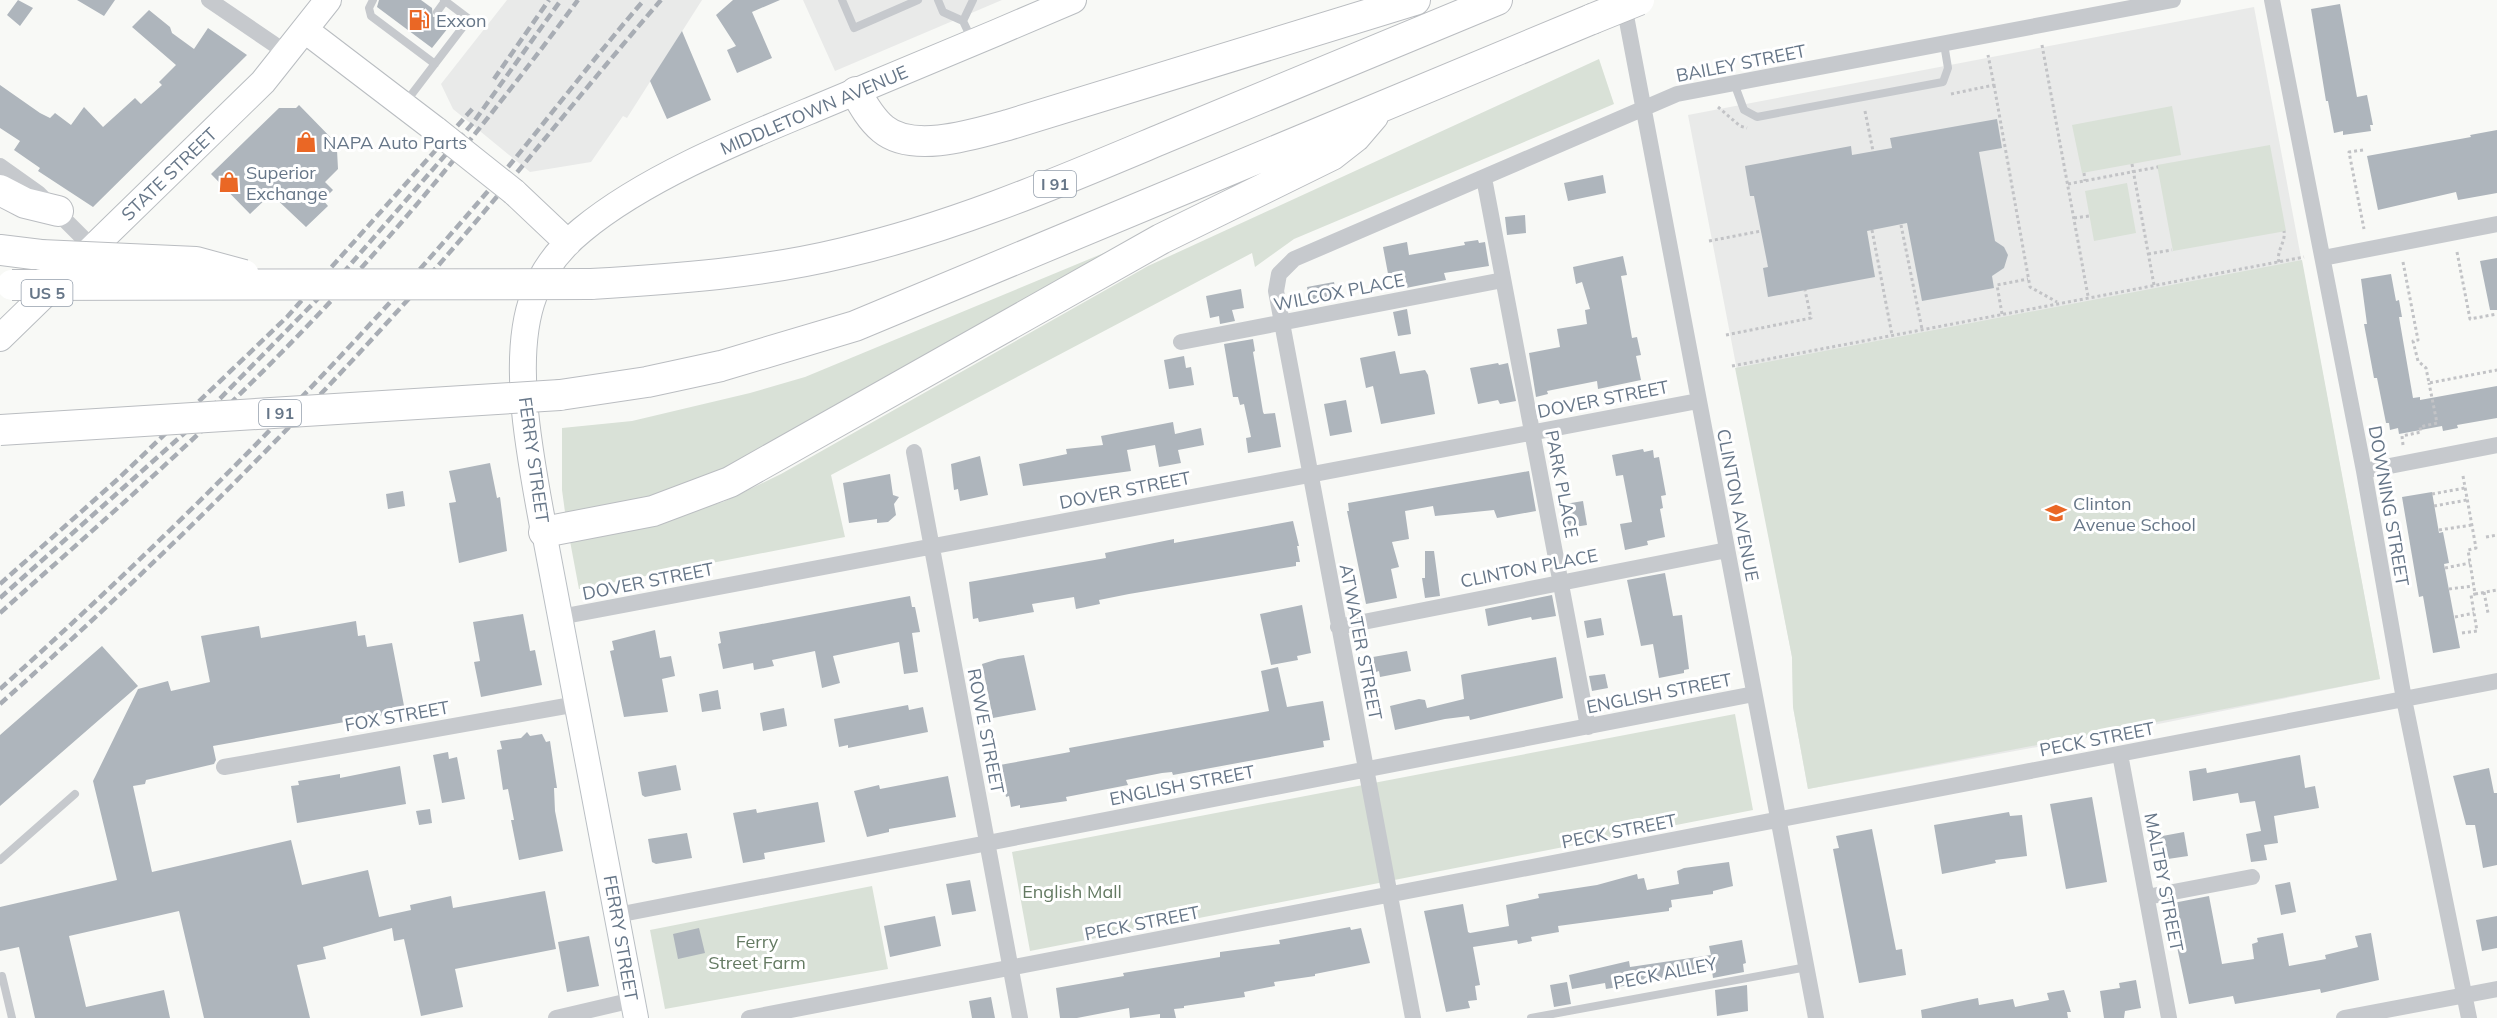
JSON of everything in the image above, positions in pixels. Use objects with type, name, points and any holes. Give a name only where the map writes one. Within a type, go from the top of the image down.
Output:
[{"type":"highway","points":[[856,92],[871,116],[886,132],[916,140],[955,138],[1008,125],[1414,0]]},
{"type":"highway","name":"I 91","points":[[6,285],[591,284],[716,275],[841,254],[912,235],[1045,188],[1497,0]]},
{"type":"highway","name":"I 91","points":[[0,430],[560,394],[648,382],[709,369],[855,326],[1639,0]]},
{"type":"highway","points":[[544,532],[653,511],[730,482],[1161,239],[1332,155],[1355,137],[1378,109]]},
{"type":"highway","points":[[0,190],[25,203],[58,212]]},
{"type":"highway","points":[[0,250],[41,255],[196,262],[230,270],[266,285]]},
{"type":"main road","name":"STATE STREET","points":[[0,338],[227,118],[287,53],[328,0]]},
{"type":"main road","name":"MIDDLETOWN AVENUE","points":[[568,243],[590,223],[684,167],[856,92],[968,32],[1073,0]]},
{"type":"main road","points":[[305,30],[514,192],[568,243]]},
{"type":"main road","name":"FERRY STREET","points":[[568,243],[553,260],[538,285],[530,308],[526,337],[526,415],[544,532],[634,1009]]},
{"type":"street","points":[[209,0],[287,53]]},
{"type":"street","name":"CLINTON AVENUE","points":[[1623,0],[1816,1018]]},
{"type":"street","name":"BAILEY STREET","points":[[1279,273],[1294,259],[1677,94],[2173,0]]},
{"type":"street","name":"DOWNING STREET","points":[[2272,0],[2364,471],[2404,699],[2469,1018]]},
{"type":"street","points":[[0,166],[58,212],[93,248]]},
{"type":"street","name":"PARK PLACE","points":[[1484,178],[1588,727]]},
{"type":"street","points":[[2322,258],[2497,224]]},
{"type":"street","name":"ATWATER STREET","points":[[1279,273],[1275,291],[1413,1018]]},
{"type":"street","name":"WILCOX PLACE","points":[[1182,342],[1503,280]]},
{"type":"street","name":"DOVER STREET","points":[[560,617],[1698,401]]},
{"type":"street","points":[[2364,471],[2497,445]]},
{"type":"street","name":"ROWE STREET","points":[[914,452],[1020,1018]]},
{"type":"street","name":"CLINTON PLACE","points":[[1338,627],[1560,581],[1727,550]]},
{"type":"street","name":"PECK STREET","points":[[749,1018],[2497,681]]},
{"type":"street","name":"ENGLISH STREET","points":[[617,915],[1754,694]]},
{"type":"street","name":"FOX STREET","points":[[224,767],[577,704]]},
{"type":"street","name":"MALTBY STREET","points":[[2120,754],[2169,1018]]},
{"type":"street","points":[[2147,897],[2252,877]]},
{"type":"street","points":[[2344,1018],[2497,989]]},
{"type":"street","points":[[556,1018],[634,1009]]},
{"type":"lane","points":[[373,0],[369,8],[371,16],[435,64]]},
{"type":"lane","points":[[404,106],[469,19],[445,0],[437,12]]},
{"type":"lane","points":[[842,0],[854,28],[918,0]]},
{"type":"lane","points":[[938,0],[943,12],[968,32],[973,0]]},
{"type":"lane","points":[[386,27],[392,18]]},
{"type":"lane","points":[[411,46],[417,37]]},
{"type":"lane","points":[[1734,83],[1744,110],[1757,117],[1943,82],[1948,68],[1944,44]]},
{"type":"lane","points":[[0,860],[75,794]]},
{"type":"lane","name":"PECK ALLEY","points":[[1531,1018],[1807,967]]},
{"type":"lane","points":[[2,976],[12,1018]]},
{"type":"path","points":[[2042,45],[2089,297]]},
{"type":"path","points":[[1994,85],[2030,287],[2059,303]]},
{"type":"path","points":[[1865,111],[1873,151]]},
{"type":"path","points":[[2363,150],[2349,152],[2364,229]]},
{"type":"path","points":[[2132,164],[2154,285]]},
{"type":"path","points":[[2068,184],[2158,167]]},
{"type":"path","points":[[2084,173],[2085,181]]},
{"type":"path","points":[[2074,219],[2089,216]]},
{"type":"path","points":[[1901,225],[1922,329]]},
{"type":"path","points":[[1872,230],[1892,335]]},
{"type":"path","points":[[1708,241],[1761,231]]},
{"type":"path","points":[[2279,262],[2284,231]]},
{"type":"path","points":[[2148,254],[2172,250]]},
{"type":"path","points":[[2457,252],[2470,319],[2497,314]]},
{"type":"path","points":[[1732,366],[2304,257]]},
{"type":"path","points":[[2403,262],[2418,340],[2413,341],[2418,361],[2426,368],[2437,423],[2420,427],[2421,432],[2402,436],[2403,445]]},
{"type":"path","points":[[2002,314],[1997,285],[2028,279]]},
{"type":"path","points":[[1726,335],[1811,318],[1805,290]]},
{"type":"path","points":[[2429,383],[2497,370]]},
{"type":"path","points":[[2463,476],[2476,548],[2468,550],[2475,594]]},
{"type":"path","points":[[2432,494],[2465,488]]},
{"type":"path","points":[[2434,506],[2468,500]]},
{"type":"path","points":[[2439,530],[2472,525]]},
{"type":"path","points":[[2486,537],[2497,535]]},
{"type":"path","points":[[2445,568],[2470,563]]},
{"type":"path","points":[[2449,589],[2474,586]]},
{"type":"path","points":[[2462,633],[2477,631],[2471,595],[2497,590]]},
{"type":"path","points":[[2484,592],[2488,613]]},
{"type":"path","points":[[2455,617],[2474,614]]},
{"type":"shaded area","points":[[507,0],[702,0],[627,118],[623,116],[591,162],[530,172],[453,109],[441,84]]},
{"type":"shaded area","points":[[803,0],[1002,0],[835,71]]},
{"type":"shaded area","name":"Clinton Avenue School","points":[[2254,7],[2380,679],[2119,732],[1808,789],[1793,707],[1792,657],[1688,115]]},
{"type":"green space","points":[[1599,59],[1614,104],[1294,239],[1255,267],[1252,253],[831,475],[845,537],[579,589],[570,541],[723,502],[781,474],[1148,266]]},
{"type":"green space","points":[[2172,106],[2181,155],[2082,173],[2072,125]]},
{"type":"green space","points":[[2270,145],[2286,231],[2173,251],[2157,165]]},
{"type":"green space","points":[[2127,183],[2136,233],[2094,241],[2085,191]]},
{"type":"green space","points":[[1116,248],[689,488],[576,513],[565,512],[562,490],[562,428],[632,421],[750,393],[805,377]]},
{"type":"green space","name":"Clinton Avenue School","points":[[2302,260],[2380,679],[1808,789],[1793,707],[1792,657],[1735,368]]},
{"type":"green space","name":"English Mall","points":[[1735,714],[1753,810],[1030,951],[1012,852]]},
{"type":"green space","name":"Ferry Street Farm","points":[[872,886],[888,969],[665,1009],[650,930]]},
{"type":"building","points":[[18,0],[33,8],[20,26],[7,15]]},
{"type":"building","points":[[77,0],[115,0],[104,16]]},
{"type":"building","points":[[379,0],[421,0],[432,8],[433,17],[442,16],[452,23],[432,48],[377,7]]},
{"type":"building","points":[[733,0],[780,0],[752,12],[772,58],[737,73],[727,50],[736,46],[716,15]]},
{"type":"building","points":[[2340,4],[2357,97],[2367,95],[2373,125],[2370,125],[2371,131],[2343,135],[2343,131],[2334,133],[2328,101],[2326,101],[2311,9]]},
{"type":"building","points":[[149,10],[170,27],[172,33],[194,49],[208,28],[247,55],[93,207],[38,171],[40,168],[14,150],[20,141],[0,128],[0,85],[50,118],[55,113],[71,125],[84,107],[103,127],[135,98],[141,104],[162,85],[159,82],[176,65],[132,27]]},
{"type":"building","points":[[682,31],[711,100],[667,119],[650,81]]},
{"type":"building","points":[[299,105],[340,147],[337,150],[338,169],[325,182],[333,190],[323,200],[328,206],[306,227],[271,194],[250,214],[211,174],[279,108],[296,108]]},
{"type":"building","points":[[1997,119],[2002,148],[1979,152],[1995,241],[2004,247],[2008,255],[2004,268],[1992,276],[1994,288],[1922,301],[1907,223],[1867,231],[1875,277],[1768,297],[1763,268],[1768,267],[1754,196],[1750,196],[1745,166],[1851,146],[1852,155],[1892,148],[1890,138]]},
{"type":"building","points":[[2497,130],[2497,193],[2458,200],[2456,192],[2378,210],[2367,156]]},
{"type":"building","points":[[1603,175],[1606,193],[1568,201],[1564,183]]},
{"type":"building","points":[[1525,215],[1526,233],[1507,235],[1505,217]]},
{"type":"building","points":[[1478,240],[1479,243],[1485,242],[1489,266],[1444,273],[1446,280],[1396,290],[1394,278],[1389,279],[1383,247],[1407,242],[1409,255],[1465,245],[1464,242]]},
{"type":"building","points":[[1623,256],[1627,275],[1621,276],[1632,338],[1637,337],[1641,355],[1636,356],[1641,380],[1598,389],[1597,381],[1547,391],[1548,394],[1536,397],[1529,353],[1560,347],[1557,329],[1587,324],[1585,310],[1590,309],[1582,282],[1576,284],[1573,267]]},
{"type":"building","points":[[2497,258],[2497,310],[2490,310],[2480,261]]},
{"type":"building","points":[[2391,274],[2396,301],[2399,300],[2402,317],[2399,317],[2413,398],[2420,397],[2420,400],[2497,386],[2497,418],[2457,425],[2458,428],[2443,431],[2442,426],[2399,434],[2398,428],[2390,430],[2389,423],[2386,423],[2377,378],[2374,378],[2364,324],[2367,324],[2361,279]]},
{"type":"building","points":[[1334,282],[1337,298],[1310,303],[1307,287]]},
{"type":"building","points":[[1241,289],[1244,308],[1232,310],[1235,321],[1220,324],[1219,316],[1210,318],[1206,296]]},
{"type":"building","points":[[1407,309],[1411,334],[1398,336],[1393,312]]},
{"type":"building","points":[[1253,339],[1263,412],[1264,414],[1275,413],[1281,447],[1248,453],[1246,438],[1251,437],[1244,404],[1240,405],[1238,397],[1233,397],[1224,344]]},
{"type":"building","points":[[1395,351],[1400,374],[1425,370],[1428,375],[1435,414],[1381,424],[1373,386],[1366,388],[1360,358]]},
{"type":"building","points":[[1184,356],[1186,368],[1191,367],[1194,385],[1169,389],[1164,360]]},
{"type":"building","points":[[1498,363],[1499,365],[1508,363],[1516,401],[1500,404],[1498,400],[1478,404],[1470,368]]},
{"type":"building","points":[[1346,400],[1352,432],[1330,436],[1324,404]]},
{"type":"building","points":[[1173,422],[1175,434],[1201,428],[1204,445],[1178,450],[1181,463],[1159,467],[1155,445],[1127,450],[1131,471],[1023,486],[1019,464],[1067,454],[1066,449],[1103,445],[1101,436]]},
{"type":"building","points":[[1643,449],[1644,452],[1653,450],[1654,458],[1659,457],[1666,495],[1661,496],[1663,508],[1660,509],[1665,537],[1647,541],[1648,545],[1625,550],[1620,524],[1632,522],[1623,475],[1616,476],[1612,455]]},
{"type":"building","points":[[980,456],[988,495],[960,501],[958,489],[954,490],[951,464]]},
{"type":"building","points":[[490,463],[497,498],[500,497],[507,551],[459,563],[449,503],[456,502],[449,471]]},
{"type":"building","points":[[1529,471],[1536,511],[1497,518],[1494,510],[1435,516],[1433,506],[1405,511],[1409,539],[1392,542],[1399,567],[1391,569],[1397,598],[1366,604],[1347,511],[1349,511],[1348,503]]},
{"type":"building","points":[[890,474],[893,495],[899,497],[894,504],[896,515],[888,522],[877,523],[877,519],[849,523],[843,483]]},
{"type":"building","points":[[403,491],[405,506],[388,509],[386,494]]},
{"type":"building","points":[[2432,492],[2439,533],[2443,532],[2449,563],[2444,564],[2460,648],[2433,653],[2423,596],[2419,597],[2402,497]]},
{"type":"building","points":[[1583,501],[1587,525],[1568,528],[1565,504]]},
{"type":"building","points":[[1293,521],[1299,546],[1297,546],[1300,562],[1296,562],[1296,566],[1129,594],[1099,600],[1100,604],[1076,609],[1074,597],[1032,604],[1034,612],[979,622],[978,618],[973,619],[969,582],[1106,558],[1105,553],[1174,539],[1174,543]]},
{"type":"building","points":[[1425,551],[1434,551],[1440,596],[1425,598],[1422,578],[1425,578]]},
{"type":"building","points":[[1665,573],[1673,616],[1682,615],[1689,669],[1684,670],[1684,673],[1659,678],[1653,644],[1641,646],[1627,580]]},
{"type":"building","points":[[1552,595],[1556,616],[1532,620],[1531,617],[1488,626],[1485,609]]},
{"type":"building","points":[[910,596],[912,607],[915,607],[920,632],[912,633],[918,672],[904,674],[899,642],[833,656],[840,683],[822,688],[815,651],[772,660],[774,666],[754,670],[753,663],[723,669],[718,644],[721,643],[719,632]]},
{"type":"building","points":[[1302,605],[1311,653],[1297,656],[1298,660],[1271,665],[1260,614]]},
{"type":"building","points":[[523,614],[530,651],[535,650],[542,685],[481,697],[474,662],[480,661],[473,622]]},
{"type":"building","points":[[1601,618],[1604,635],[1587,638],[1584,621]]},
{"type":"building","points":[[356,621],[358,636],[365,635],[367,647],[392,643],[405,711],[213,746],[216,760],[214,764],[146,780],[145,784],[133,786],[152,872],[291,840],[302,885],[368,870],[379,917],[411,910],[410,905],[451,896],[453,908],[545,891],[556,949],[455,969],[463,1007],[421,1016],[404,939],[394,941],[392,928],[323,947],[326,959],[297,965],[310,1018],[204,1018],[179,911],[69,936],[86,1007],[164,990],[170,1018],[35,1018],[19,947],[0,951],[0,907],[117,880],[93,781],[138,689],[168,681],[171,691],[210,682],[201,636],[259,626],[261,638]]},
{"type":"building","points":[[655,630],[660,658],[671,656],[675,676],[662,679],[668,712],[624,717],[610,651],[614,650],[612,641]]},
{"type":"building","points":[[102,646],[138,686],[0,806],[0,735]]},
{"type":"building","points":[[1407,651],[1411,671],[1380,677],[1379,671],[1376,672],[1373,657]]},
{"type":"building","points":[[1024,655],[1036,710],[993,718],[982,664]]},
{"type":"building","points":[[1556,657],[1563,698],[1470,720],[1469,716],[1445,719],[1395,730],[1390,706],[1419,699],[1425,700],[1427,708],[1464,699],[1461,675]]},
{"type":"building","points":[[1278,667],[1287,707],[1323,701],[1330,740],[1323,741],[1324,747],[1173,775],[1172,772],[1162,773],[1126,780],[1128,785],[1066,797],[1067,801],[1020,808],[1020,805],[1011,807],[1009,796],[1006,797],[1000,765],[1070,752],[1069,748],[1269,711],[1261,671]]},
{"type":"building","points":[[1605,674],[1608,688],[1592,691],[1589,676]]},
{"type":"building","points":[[718,690],[721,709],[702,712],[699,694]]},
{"type":"building","points":[[908,705],[909,710],[923,707],[928,732],[848,748],[848,745],[839,747],[834,719]]},
{"type":"building","points":[[784,708],[787,726],[763,731],[760,713]]},
{"type":"building","points":[[527,732],[530,736],[542,734],[546,742],[550,741],[557,788],[554,788],[555,811],[563,851],[519,860],[508,789],[503,790],[497,750],[502,749],[500,741],[521,738]]},
{"type":"building","points":[[448,752],[449,759],[457,757],[465,799],[442,803],[433,755]]},
{"type":"building","points":[[2300,755],[2305,788],[2315,786],[2319,808],[2274,816],[2278,843],[2264,845],[2267,860],[2251,862],[2246,834],[2261,831],[2255,801],[2240,803],[2238,793],[2193,801],[2189,771],[2206,768],[2207,773]]},
{"type":"building","points":[[676,765],[681,790],[645,797],[642,795],[638,772]]},
{"type":"building","points":[[400,766],[406,804],[297,823],[291,786],[299,785],[298,781],[340,774],[340,778]]},
{"type":"building","points":[[2489,768],[2494,793],[2497,793],[2497,865],[2483,868],[2475,825],[2466,825],[2453,776]]},
{"type":"building","points":[[948,776],[956,817],[889,829],[889,832],[867,837],[854,791],[879,785],[880,789]]},
{"type":"building","points":[[2092,797],[2107,882],[2066,889],[2050,804]]},
{"type":"building","points":[[818,802],[825,842],[764,853],[765,859],[743,863],[733,813],[756,809],[757,813]]},
{"type":"building","points":[[430,809],[432,823],[419,825],[416,811]]},
{"type":"building","points":[[2009,812],[2010,816],[2022,815],[2027,856],[1995,860],[1996,863],[1942,874],[1934,825]]},
{"type":"building","points":[[1872,829],[1896,950],[1902,949],[1906,975],[1859,983],[1833,849],[1839,848],[1836,836]]},
{"type":"building","points":[[2184,832],[2188,856],[2161,860],[2157,837]]},
{"type":"building","points":[[687,833],[692,858],[656,864],[652,862],[648,839]]},
{"type":"building","points":[[1729,862],[1733,886],[1713,891],[1713,894],[1671,900],[1672,907],[1669,911],[1558,926],[1559,932],[1531,937],[1532,941],[1518,944],[1517,940],[1473,947],[1480,985],[1475,986],[1477,1000],[1468,1001],[1470,1008],[1446,1012],[1424,911],[1463,904],[1470,933],[1509,926],[1506,905],[1539,898],[1538,894],[1597,885],[1637,874],[1638,879],[1644,878],[1647,890],[1679,884],[1677,871],[1684,868]]},
{"type":"building","points":[[970,880],[976,911],[952,915],[946,884]]},
{"type":"building","points":[[2290,882],[2296,912],[2281,915],[2275,885]]},
{"type":"building","points":[[2209,896],[2222,964],[2254,959],[2252,944],[2258,942],[2257,938],[2283,933],[2289,966],[2326,959],[2325,955],[2358,947],[2355,936],[2371,933],[2379,980],[2321,993],[2320,989],[2235,1004],[2233,996],[2189,1004],[2168,904]]},
{"type":"building","points":[[935,916],[941,946],[890,957],[884,926]]},
{"type":"building","points":[[2497,916],[2497,948],[2482,951],[2476,920]]},
{"type":"building","points":[[1350,927],[1351,930],[1361,928],[1370,963],[1315,974],[1315,976],[1274,982],[1275,986],[1244,992],[1245,997],[1184,1006],[1184,1008],[1174,1009],[1176,1018],[1160,1018],[1160,1014],[1130,1018],[1129,1008],[1077,1018],[1060,1018],[1056,988],[1124,976],[1123,973],[1220,957],[1220,952],[1280,944],[1279,940]]},
{"type":"building","points":[[699,928],[705,953],[678,959],[673,934]]},
{"type":"building","points":[[589,936],[599,986],[567,992],[558,942]]},
{"type":"building","points":[[1742,940],[1746,963],[1743,964],[1744,972],[1713,978],[1712,971],[1606,989],[1605,983],[1572,989],[1569,975],[1629,961],[1630,967],[1711,955],[1709,946]]},
{"type":"building","points":[[2136,980],[2141,1008],[2125,1011],[2124,1018],[2104,1018],[2100,991],[2120,988],[2119,983]]},
{"type":"building","points":[[1567,982],[1571,1004],[1554,1007],[1550,985]]},
{"type":"building","points":[[1747,985],[1748,1011],[1717,1016],[1715,990]]},
{"type":"building","points":[[2064,990],[2071,1012],[2067,1012],[2068,1018],[1922,1018],[1921,1010],[1978,998],[1979,1005],[2013,999],[2015,1007],[2049,1000],[2047,993]]},
{"type":"building","points":[[991,997],[995,1018],[972,1018],[969,1001]]},
{"type":"railway","points":[[494,79],[549,0]]},
{"type":"railway","points":[[0,598],[198,421],[343,273],[473,123],[561,0]]},
{"type":"railway","points":[[0,613],[177,454],[246,388],[360,270],[472,137],[578,0]]},
{"type":"railway","points":[[0,689],[130,569],[256,445],[377,317],[494,184],[644,0]]},
{"type":"railway","points":[[0,704],[160,556],[364,348],[445,258],[661,0]]},
{"type":"railway","points":[[0,584],[118,479],[287,317],[475,106]]},
{"type":"place","name":"Exxon","points":[[419,20]]},
{"type":"place","name":"NAPA Auto Parts","points":[[306,142]]},
{"type":"place","name":"Superior Exchange","points":[[229,182]]},
{"type":"place","name":"Clinton Avenue School","points":[[2056,513]]}]
